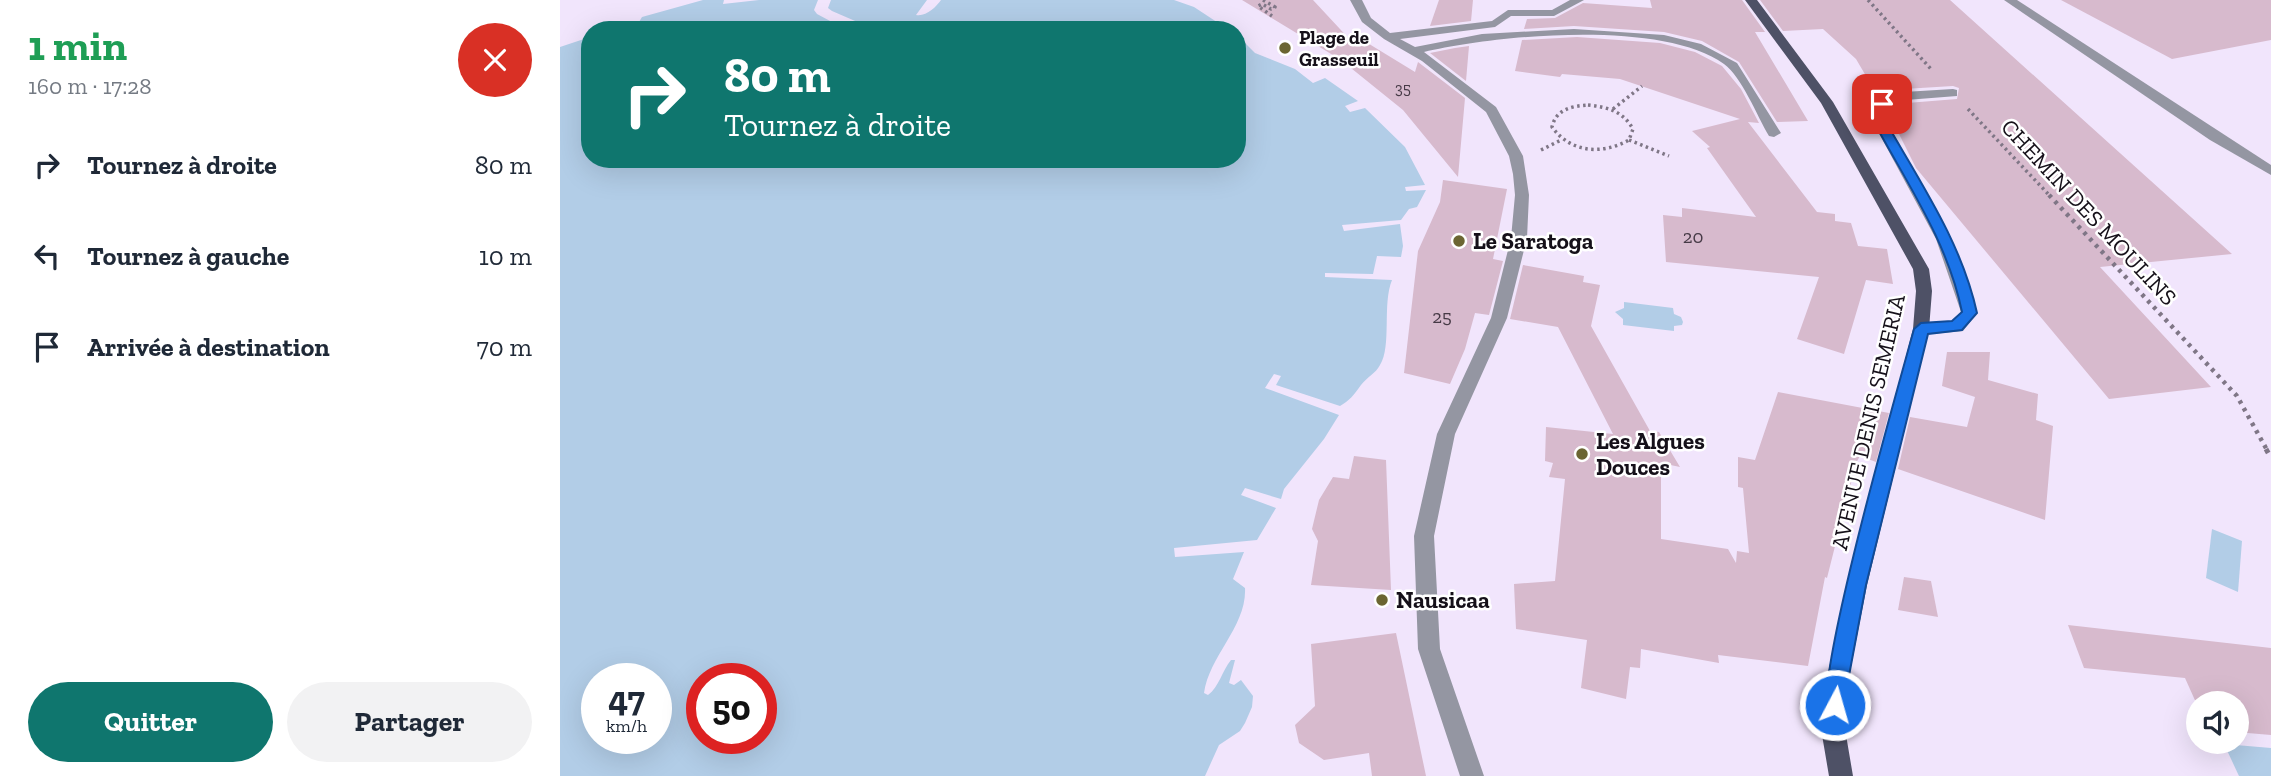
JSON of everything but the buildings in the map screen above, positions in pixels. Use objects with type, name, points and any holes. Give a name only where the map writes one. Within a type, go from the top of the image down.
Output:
[{"type":"main road","name":"AVENUE DENIS SEMERIA","points":[[1751,0],[1827,102],[1921,270],[1926,296],[1921,329],[1857,585],[1837,682],[1833,729],[1841,776]]},
{"type":"street","points":[[1356,0],[1366,20],[1463,86],[1491,110],[1516,156],[1522,195],[1520,238],[1499,318],[1446,433],[1424,536],[1429,649],[1472,776]]},
{"type":"street","points":[[1388,37],[1495,24],[1508,13],[1517,0]]},
{"type":"street","points":[[1508,13],[1554,13],[1578,0]]},
{"type":"street","points":[[2010,0],[2215,137],[2271,171]]},
{"type":"street","points":[[1413,51],[1447,41],[1481,37],[1598,32],[1661,36],[1730,61],[1774,133]]},
{"type":"street","points":[[1921,329],[1956,327],[1969,313],[1953,252],[1881,124],[1882,104],[1903,96],[1953,93]]},
{"type":"path","points":[[1263,0],[1275,7],[1271,9],[1262,4],[1258,6],[1272,16]]},
{"type":"path","name":"CHEMIN DES MOULINS","points":[[1867,0],[2237,396],[2271,458]]},
{"type":"path","points":[[1613,109],[1642,86]]},
{"type":"path","points":[[1588,105],[1613,109],[1630,122],[1633,129],[1629,140],[1615,148],[1588,149],[1561,139],[1552,127],[1552,120],[1565,109],[1588,105]]},
{"type":"path","points":[[1629,140],[1669,156]]},
{"type":"water","points":[[703,0],[724,0],[723,4],[759,0],[818,0],[814,10],[830,21],[640,21],[642,17]]},
{"type":"water","points":[[831,0],[927,0],[916,15],[920,15],[930,11],[941,0],[1174,0],[1194,7],[1215,21],[855,21],[828,8]]},
{"type":"water","points":[[581,40],[581,168],[1246,168],[1246,44],[1255,53],[1295,69],[1313,83],[1325,78],[1358,101],[1345,106],[1350,112],[1365,108],[1405,147],[1425,185],[1405,187],[1406,191],[1426,190],[1417,207],[1409,209],[1401,220],[1342,225],[1344,231],[1400,224],[1403,246],[1401,257],[1377,256],[1373,274],[1325,273],[1325,277],[1392,280],[1388,301],[1386,347],[1378,368],[1340,406],[1276,385],[1281,376],[1274,374],[1265,388],[1339,415],[1324,439],[1284,489],[1281,499],[1245,488],[1241,495],[1276,508],[1257,540],[1174,548],[1175,557],[1244,552],[1233,579],[1245,588],[1244,602],[1234,628],[1207,679],[1204,693],[1208,695],[1212,692],[1231,660],[1235,660],[1229,683],[1234,685],[1241,680],[1253,696],[1252,707],[1240,731],[1219,745],[1205,776],[560,776],[560,47]]},
{"type":"water","points":[[1624,302],[1673,308],[1674,314],[1681,317],[1682,325],[1674,326],[1674,331],[1623,325],[1623,319],[1615,312],[1624,308]]},
{"type":"water","points":[[2212,529],[2242,541],[2238,592],[2206,578]]},
{"type":"water","points":[[2249,746],[2271,748],[2271,776],[2239,776],[2229,754],[2249,754]]},
{"type":"place","name":"Plage de Grasseuil","points":[[1285,48]]},
{"type":"place","name":"Le Saratoga","points":[[1459,241]]},
{"type":"place","name":"Les Algues Douces","points":[[1582,454]]},
{"type":"place","name":"Nausicaa","points":[[1382,600]]},
{"type":"route","points":[[1835,705],[1837,682],[1857,585],[1921,329],[1956,327],[1969,313],[1953,252],[1881,124],[1882,104]]}]
